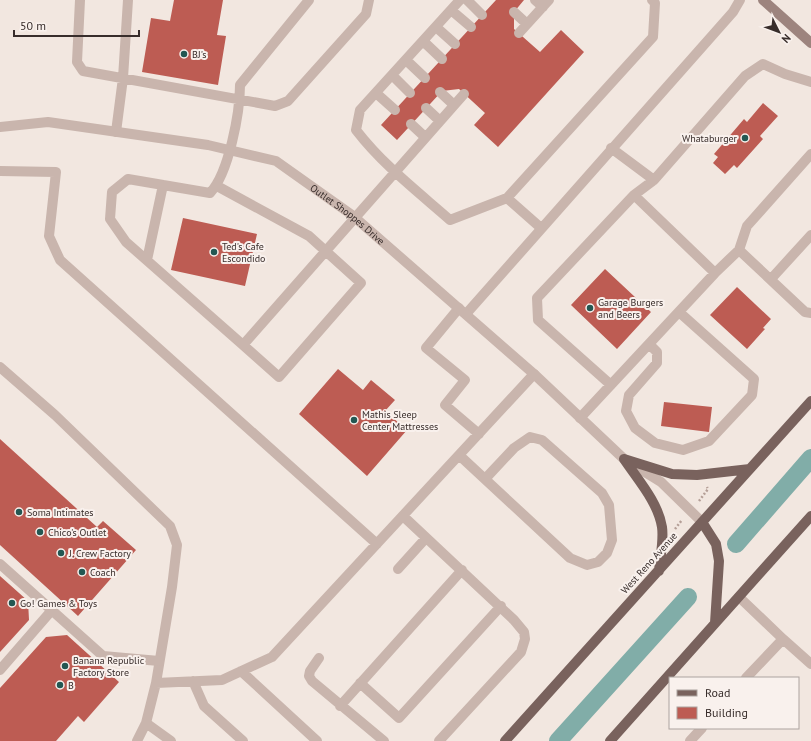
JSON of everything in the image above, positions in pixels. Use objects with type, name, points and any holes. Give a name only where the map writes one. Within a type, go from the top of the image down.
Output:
[{"type":"main road","points":[[763,0],[811,43]]},
{"type":"main road","name":"West Reno Avenue","points":[[505,741],[811,401]]},
{"type":"main road","points":[[624,459],[672,474],[697,475],[750,469]]},
{"type":"main road","points":[[624,459],[650,498],[658,515],[662,528],[659,571]]},
{"type":"main road","points":[[610,741],[811,516]]},
{"type":"main road","points":[[702,522],[716,544],[719,561],[715,623]]},
{"type":"street","points":[[80,0],[77,62],[83,71],[240,98],[275,106],[288,101],[366,14],[369,0]]},
{"type":"street","points":[[116,132],[123,78],[128,0]]},
{"type":"street","points":[[217,186],[309,236],[361,283],[279,377],[126,242],[110,220],[112,192],[128,179],[210,194],[217,186],[230,150],[240,98],[240,85],[309,0]]},
{"type":"street","points":[[460,0],[360,110],[356,130],[373,152],[450,220],[507,198],[653,37],[655,3],[652,0]]},
{"type":"street","points":[[467,0],[482,14]]},
{"type":"street","points":[[479,434],[445,405],[465,380],[426,348],[541,228],[733,12],[740,0]]},
{"type":"street","points":[[519,33],[542,2]]},
{"type":"street","points":[[451,10],[471,28]]},
{"type":"street","points":[[514,12],[527,24]]},
{"type":"street","points":[[436,27],[455,44]]},
{"type":"street","points":[[422,41],[442,59]]},
{"type":"street","points":[[406,60],[425,78]]},
{"type":"street","points":[[611,385],[538,320],[538,298],[634,195],[654,180],[745,76],[763,64],[785,74],[811,82]]},
{"type":"street","points":[[392,75],[410,93]]},
{"type":"street","points":[[440,92],[454,105]]},
{"type":"street","points":[[376,93],[395,110]]},
{"type":"street","points":[[243,345],[354,216],[464,94]]},
{"type":"street","points":[[426,108],[440,121]]},
{"type":"street","name":"Outlet Shoppes Drive","points":[[0,127],[48,122],[208,145],[276,161],[354,216],[534,374],[624,459],[661,482],[702,522]]},
{"type":"street","points":[[411,124],[425,137]]},
{"type":"street","points":[[611,148],[654,180]]},
{"type":"street","points":[[580,418],[715,273],[739,250],[747,226],[811,154]]},
{"type":"street","points":[[0,171],[56,172],[49,236],[60,260],[377,544]]},
{"type":"street","points":[[147,260],[163,185]]},
{"type":"street","points":[[634,195],[715,273]]},
{"type":"street","points":[[507,198],[541,228]]},
{"type":"street","points":[[771,279],[811,235]]},
{"type":"street","points":[[739,250],[805,312],[811,313]]},
{"type":"street","points":[[649,344],[657,352],[657,363],[629,395],[626,411],[635,428],[655,443],[683,450],[709,442],[752,395],[754,378],[679,312]]},
{"type":"street","points":[[0,367],[55,415],[170,526],[177,546],[172,587],[156,683],[146,723],[137,741]]},
{"type":"street","points":[[156,683],[222,680],[272,657],[534,374]]},
{"type":"street","points":[[459,455],[570,558],[587,565],[598,562],[608,553],[612,540],[609,505],[602,493],[542,440],[530,437],[514,448],[485,479]]},
{"type":"street","points":[[403,516],[501,606],[524,632],[526,639],[521,652],[439,741]]},
{"type":"street","points":[[398,569],[426,538]]},
{"type":"street","points":[[0,564],[103,656],[159,660]]},
{"type":"street","points":[[340,706],[462,570]]},
{"type":"street","points":[[739,597],[811,664]]},
{"type":"street","points":[[360,683],[399,718],[501,606]]},
{"type":"street","points":[[0,670],[52,610]]},
{"type":"street","points":[[747,677],[783,639]]},
{"type":"street","points":[[319,658],[310,671],[309,676],[312,681],[340,706],[384,741]]},
{"type":"street","points":[[241,671],[317,741]]},
{"type":"street","points":[[194,681],[204,706],[243,741]]},
{"type":"street","points":[[146,723],[171,741]]},
{"type":"street","points":[[690,741],[701,729]]},
{"type":"path","points":[[695,506],[708,489],[706,486]]},
{"type":"path","points":[[672,532],[686,517]]},
{"type":"building","name":"BJ's","points":[[174,0],[223,0],[217,35],[226,36],[218,85],[142,72],[151,18],[170,21]]},
{"type":"building","points":[[496,0],[524,0],[514,12],[514,29],[540,52],[561,30],[584,52],[498,147],[474,125],[485,113],[459,89],[442,91],[397,140],[381,125]]},
{"type":"building","name":"Whataburger","points":[[763,103],[778,116],[760,136],[763,139],[737,168],[734,165],[725,174],[713,163],[718,157],[714,154],[744,119],[747,122]]},
{"type":"building","name":"Ted's Cafe Escondido","points":[[183,218],[257,234],[245,286],[171,270]]},
{"type":"building","points":[[605,269],[651,312],[617,349],[571,305]]},
{"type":"building","points":[[737,287],[771,319],[763,328],[765,329],[747,349],[710,315]]},
{"type":"building","points":[[338,369],[363,390],[371,380],[395,400],[385,411],[407,430],[367,476],[299,414]]},
{"type":"building","points":[[664,402],[712,407],[709,432],[661,426]]},
{"type":"building","points":[[0,439],[97,527],[103,521],[136,550],[78,616],[0,545]]},
{"type":"building","points":[[0,576],[28,601],[29,620],[0,652]]},
{"type":"building","name":"B","points":[[67,635],[119,682],[84,722],[78,716],[56,741],[0,741],[0,688],[46,637]]},
{"type":"waterway","points":[[736,544],[811,458]]},
{"type":"waterway","points":[[558,741],[688,597]]},
{"type":"place","name":"BJ's","points":[[184,54]]},
{"type":"place","name":"Whataburger","points":[[745,138]]},
{"type":"place","name":"Ted's Cafe Escondido","points":[[214,252]]},
{"type":"place","name":"Garage Burgers and Beers","points":[[590,308]]},
{"type":"place","name":"Mathis Sleep Center Mattresses","points":[[354,420]]},
{"type":"place","name":"Soma Intimates","points":[[19,512]]},
{"type":"place","name":"Chico's Outlet","points":[[40,532]]},
{"type":"place","name":"J. Crew Factory","points":[[61,553]]},
{"type":"place","name":"Coach","points":[[82,572]]},
{"type":"place","name":"Go! Games & Toys","points":[[12,603]]},
{"type":"place","name":"Banana Republic Factory Store","points":[[65,666]]},
{"type":"place","name":"B","points":[[60,685]]}]
